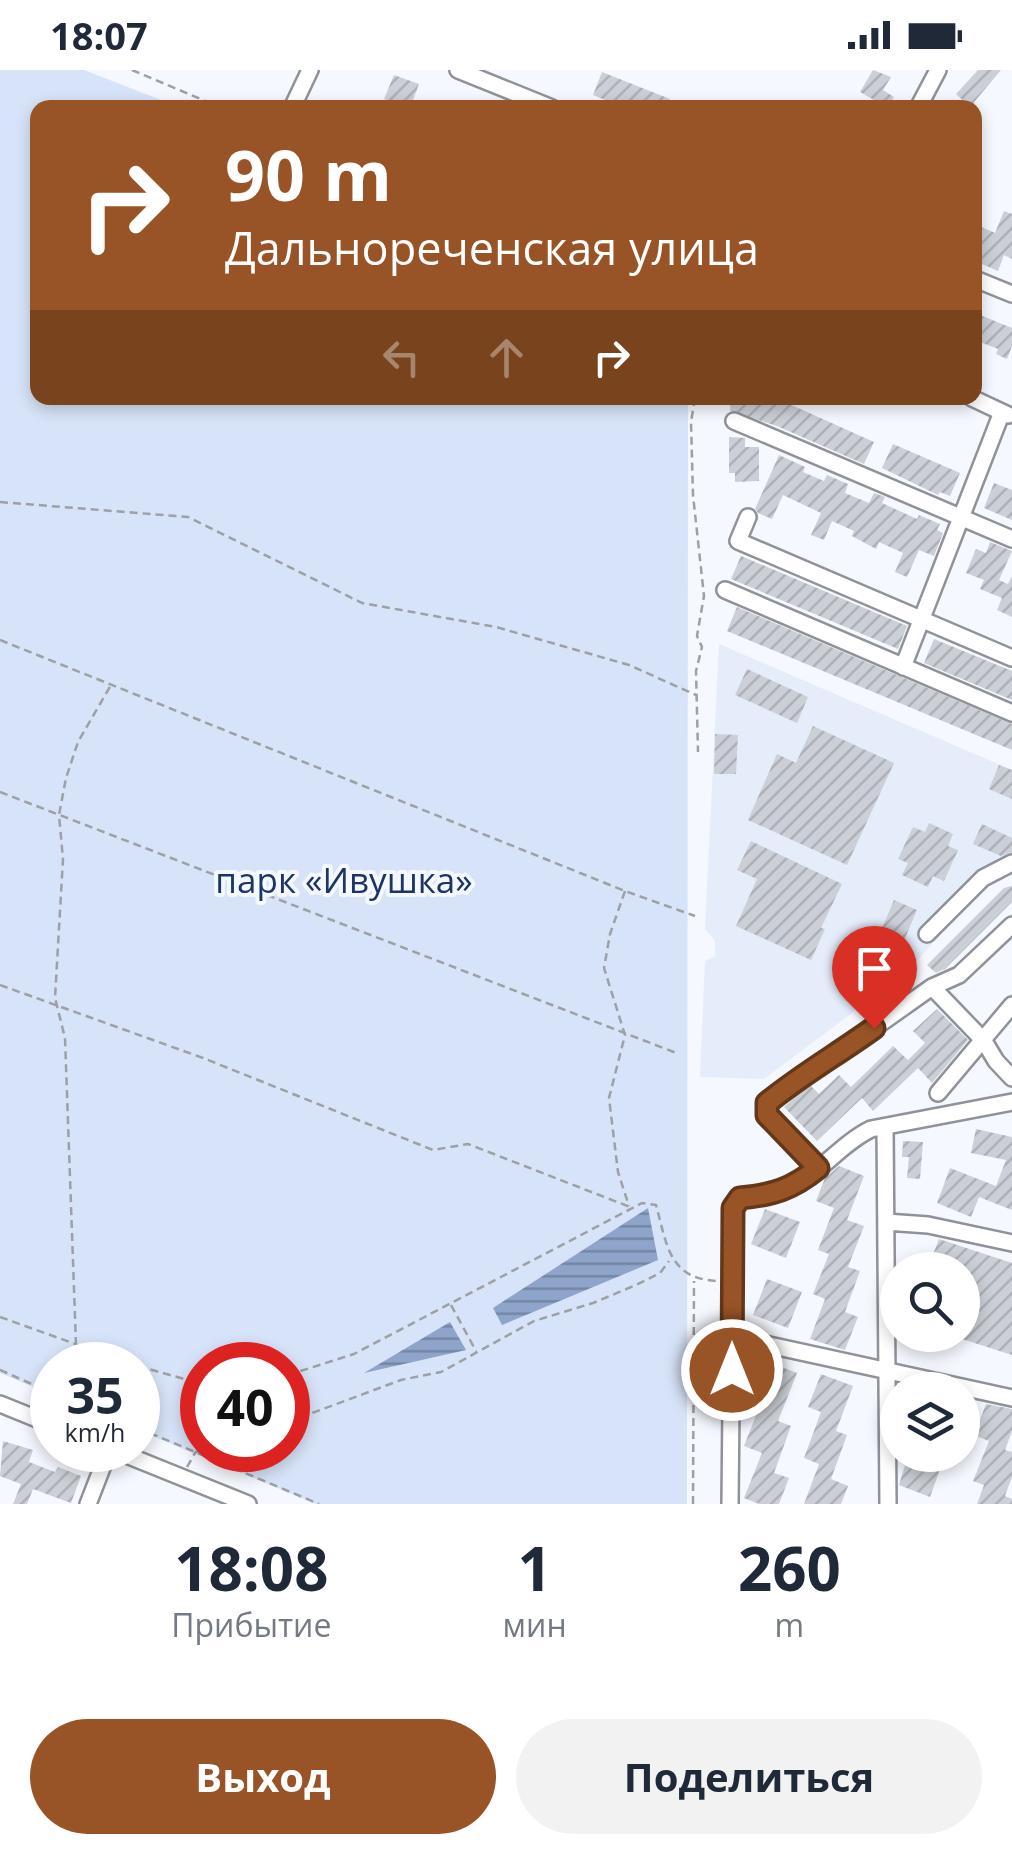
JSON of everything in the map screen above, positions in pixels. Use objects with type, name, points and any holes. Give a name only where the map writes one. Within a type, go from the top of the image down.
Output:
[{"type":"street","points":[[296,100],[310,70]]},
{"type":"street","points":[[458,70],[532,100]]},
{"type":"street","points":[[921,100],[934,71]]},
{"type":"street","points":[[982,282],[1012,294]]},
{"type":"street","points":[[903,667],[1007,414],[982,403]]},
{"type":"street","points":[[734,421],[1012,539]]},
{"type":"street","points":[[748,517],[738,541],[1012,658]]},
{"type":"street","points":[[726,590],[1012,713]]},
{"type":"street","points":[[927,934],[983,878],[1012,863]]},
{"type":"street","points":[[818,1168],[767,1115],[767,1103],[801,1075],[816,1069],[932,986],[959,975],[1012,924]]},
{"type":"street","points":[[932,986],[984,1041],[1012,1078]]},
{"type":"street","points":[[938,1093],[1012,1005]]},
{"type":"street","points":[[730,1504],[733,1208],[740,1198],[773,1195],[798,1184],[859,1135],[885,1126],[1012,1102]]},
{"type":"street","points":[[885,1126],[888,1504]]},
{"type":"street","points":[[886,1222],[928,1225],[1012,1243]]},
{"type":"street","points":[[732,1337],[1012,1398]]},
{"type":"street","points":[[0,1404],[30,1416]]},
{"type":"street","points":[[160,1469],[248,1504]]},
{"type":"street","points":[[88,1504],[102,1472]]},
{"type":"path","points":[[132,70],[203,100]]},
{"type":"path","points":[[694,405],[693,496],[704,596],[698,636],[702,647],[696,695],[698,752]]},
{"type":"path","points":[[0,502],[188,517],[362,602],[496,628],[630,665],[696,695]]},
{"type":"path","points":[[0,640],[695,916]]},
{"type":"path","points":[[76,1342],[65,1038],[57,1007],[54,964],[64,859],[59,814],[78,742],[111,684]]},
{"type":"path","points":[[0,792],[679,1054]]},
{"type":"path","points":[[624,891],[604,968],[625,1035],[610,1098],[618,1172],[630,1207]]},
{"type":"path","points":[[0,985],[203,1058],[434,1150],[468,1144],[630,1207]]},
{"type":"path","points":[[310,1368],[354,1354],[642,1203],[656,1204],[671,1259],[694,1280],[733,1282]]},
{"type":"path","points":[[310,1414],[402,1380],[442,1372],[534,1321],[592,1303],[660,1273],[671,1259]]},
{"type":"path","points":[[693,1504],[694,1280]]},
{"type":"path","points":[[450,1304],[477,1352]]},
{"type":"path","points":[[0,1317],[70,1342]]},
{"type":"path","points":[[0,1370],[30,1383]]},
{"type":"path","points":[[182,1477],[185,1472]]},
{"type":"path","points":[[241,1472],[319,1504]]},
{"type":"shaded area","points":[[719,644],[1012,770],[1012,873],[980,890],[908,971],[764,1079],[700,1077],[705,961],[715,956],[715,941],[705,929]]},
{"type":"green space","name":"парк «Ивушка»","points":[[0,70],[84,70],[161,100],[30,100],[30,405],[688,405],[687,1504],[316,1504],[239,1472],[310,1472],[310,1342],[180,1342],[180,1447],[160,1439],[160,1342],[30,1342],[30,1386],[0,1373]]},
{"type":"water","points":[[648,1208],[658,1260],[502,1325],[493,1308]]},
{"type":"water","points":[[450,1322],[466,1350],[364,1373]]},
{"type":"building","points":[[873,70],[891,77],[883,90],[894,97],[892,100],[874,100],[860,92]]},
{"type":"building","points":[[978,70],[1001,70],[976,100],[962,100],[956,94]]},
{"type":"building","points":[[602,72],[670,99],[605,100],[593,95]]},
{"type":"building","points":[[394,75],[419,84],[413,100],[384,99]]},
{"type":"building","points":[[1004,211],[1012,214],[1012,259],[1004,255],[998,271],[982,264],[982,227],[995,233]]},
{"type":"building","points":[[982,316],[1012,328],[1007,359],[996,354],[998,349],[982,343]]},
{"type":"building","points":[[730,405],[791,405],[874,442],[864,464],[777,426],[730,411]]},
{"type":"building","points":[[729,437],[745,438],[745,447],[759,447],[759,481],[735,482],[735,473],[729,473]]},
{"type":"building","points":[[893,444],[960,473],[950,496],[940,492],[938,495],[882,468]]},
{"type":"building","points":[[779,455],[824,481],[827,475],[848,484],[845,493],[869,503],[874,493],[885,497],[882,503],[917,519],[919,515],[940,524],[937,530],[943,533],[934,556],[919,550],[907,577],[895,572],[903,553],[879,542],[876,549],[852,536],[854,531],[832,521],[824,540],[811,535],[821,513],[783,495],[772,519],[758,513],[755,509]]},
{"type":"building","points":[[994,483],[1012,490],[1012,520],[984,508]]},
{"type":"building","points":[[990,542],[1012,551],[999,580],[1008,584],[1012,576],[1012,617],[997,610],[1002,598],[980,589],[984,580],[966,573],[976,549],[986,553]]},
{"type":"building","points":[[741,556],[907,626],[898,649],[731,579]]},
{"type":"building","points":[[737,607],[1012,724],[1012,750],[727,631]]},
{"type":"building","points":[[934,639],[1012,671],[1012,700],[924,663]]},
{"type":"building","points":[[747,669],[808,697],[797,723],[735,695]]},
{"type":"building","points":[[813,726],[894,763],[847,865],[748,820],[777,754],[796,763]]},
{"type":"building","points":[[715,734],[738,735],[736,774],[714,774]]},
{"type":"building","points":[[999,765],[1012,770],[1012,799],[989,789]]},
{"type":"building","points":[[929,823],[953,834],[948,846],[958,850],[944,881],[933,876],[928,887],[902,875],[908,863],[898,859],[913,827],[925,832]]},
{"type":"building","points":[[982,824],[1012,838],[1012,852],[1001,856],[973,844]]},
{"type":"building","points":[[751,841],[842,884],[811,960],[736,926],[757,879],[737,870]]},
{"type":"building","points":[[1012,886],[1012,902],[945,969],[936,973],[927,965],[1004,888]]},
{"type":"building","points":[[894,900],[917,910],[894,964],[871,954]]},
{"type":"building","points":[[937,1009],[968,1040],[932,1083],[918,1068],[873,1111],[862,1098],[817,1141],[784,1107],[809,1084],[819,1094],[839,1075],[851,1087],[893,1046],[908,1060],[925,1043],[913,1031]]},
{"type":"building","points":[[976,1129],[1012,1137],[1012,1210],[979,1197],[971,1217],[937,1203],[950,1168],[996,1186],[1006,1160],[971,1153]]},
{"type":"building","points":[[903,1141],[923,1142],[920,1179],[907,1178],[909,1157],[902,1157]]},
{"type":"building","points":[[839,1166],[864,1176],[847,1220],[864,1226],[848,1267],[860,1271],[845,1312],[858,1317],[845,1350],[810,1339],[825,1299],[813,1294],[829,1254],[818,1250],[834,1208],[816,1201],[825,1178]]},
{"type":"building","points":[[765,1209],[800,1222],[786,1258],[751,1244]]},
{"type":"building","points":[[939,1239],[979,1252],[934,1252]]},
{"type":"building","points":[[980,1252],[1012,1263],[1012,1355],[980,1345]]},
{"type":"building","points":[[767,1279],[802,1292],[788,1328],[753,1315]]},
{"type":"building","points":[[764,1360],[797,1373],[778,1421],[791,1426],[774,1473],[789,1478],[779,1504],[759,1504],[744,1498],[762,1453],[744,1446],[762,1400],[750,1396]]},
{"type":"building","points":[[821,1374],[853,1386],[836,1431],[847,1435],[831,1479],[848,1486],[841,1504],[804,1504],[819,1464],[804,1458],[821,1412],[808,1407]]},
{"type":"building","points":[[986,1404],[1012,1409],[1012,1431],[1005,1450],[1012,1452],[1012,1477],[1005,1496],[1012,1499],[1012,1504],[977,1504],[984,1485],[973,1481],[980,1472],[989,1441],[980,1437],[980,1420]]},
{"type":"building","points":[[3,1441],[30,1449],[30,1472],[71,1472],[81,1476],[71,1503],[33,1489],[27,1504],[13,1504],[21,1484],[0,1476]]},
{"type":"building","points":[[903,1472],[939,1472],[930,1497],[899,1485]]},
{"type":"route","points":[[732,1370],[733,1208],[740,1198],[773,1195],[798,1184],[818,1168],[767,1115],[767,1103],[801,1075],[816,1069],[874,1028]]}]
